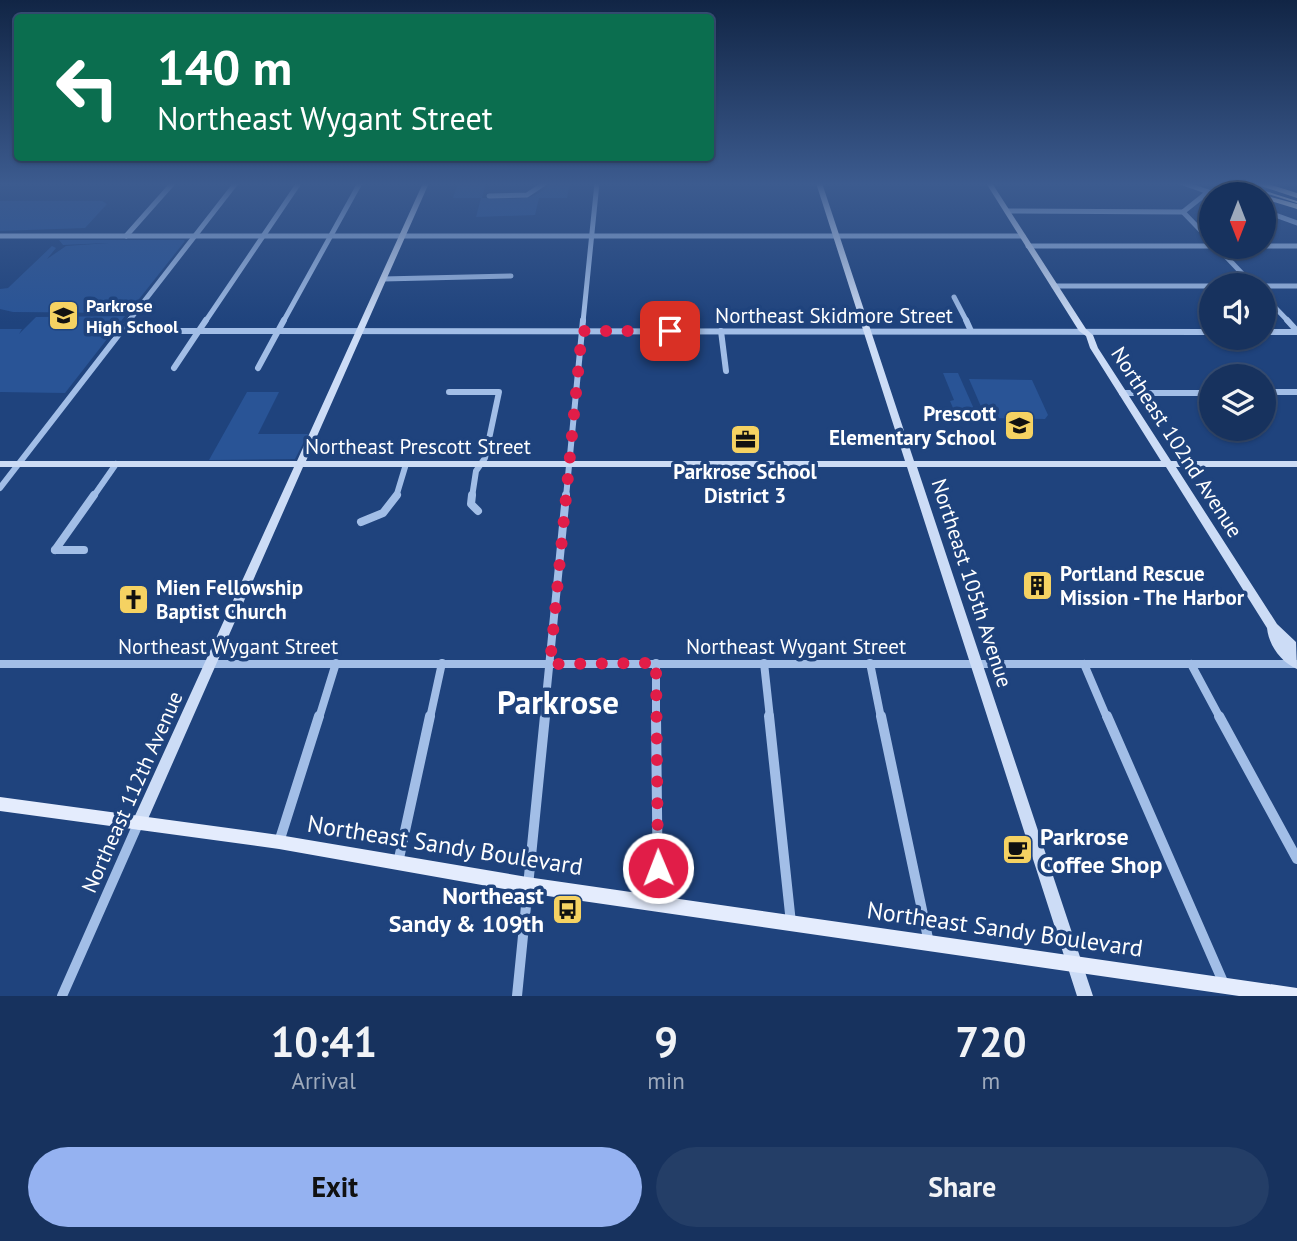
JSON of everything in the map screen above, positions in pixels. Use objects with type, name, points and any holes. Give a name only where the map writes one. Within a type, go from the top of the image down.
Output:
[{"type":"main road","name":"Northeast Sandy Boulevard","points":[[0,804],[279,842],[527,885],[1297,996]]},
{"type":"street","points":[[126,236],[132,229]]},
{"type":"street","points":[[0,488],[199,229]]},
{"type":"street","points":[[174,368],[268,229]]},
{"type":"street","points":[[258,368],[335,229]]},
{"type":"street","name":"Northeast 112th Avenue","points":[[62,996],[405,229]]},
{"type":"street","points":[[517,996],[592,229]]},
{"type":"street","name":"Northeast 105th Avenue","points":[[835,229],[1085,996]]},
{"type":"street","name":"Northeast 102nd Avenue","points":[[1019,229],[1083,331],[1081,335],[1094,348],[1273,627],[1272,636],[1284,654],[1297,662]]},
{"type":"street","points":[[0,236],[1023,236]]},
{"type":"street","points":[[1028,246],[1199,246]]},
{"type":"street","points":[[1276,246],[1297,246]]},
{"type":"street","points":[[1228,259],[1242,273]]},
{"type":"street","points":[[383,279],[512,276]]},
{"type":"street","points":[[1054,286],[1199,286]]},
{"type":"street","points":[[1276,286],[1297,286]]},
{"type":"street","points":[[954,297],[971,331]]},
{"type":"street","points":[[1276,309],[1297,331]]},
{"type":"street","name":"Northeast Skidmore Street","points":[[121,331],[1199,332]]},
{"type":"street","points":[[720,331],[726,371]]},
{"type":"street","points":[[1276,332],[1297,331]]},
{"type":"street","points":[[449,392],[499,392],[476,471],[471,504],[478,511]]},
{"type":"street","points":[[1276,392],[1297,392]]},
{"type":"street","points":[[1122,393],[1199,393]]},
{"type":"street","name":"Northeast Prescott Street","points":[[0,464],[1297,464]]},
{"type":"street","points":[[84,550],[55,550],[116,464]]},
{"type":"street","points":[[361,522],[385,514],[392,507],[406,464]]},
{"type":"street","name":"Northeast Wygant Street","points":[[0,664],[1297,662]]},
{"type":"street","points":[[279,842],[336,663]]},
{"type":"street","points":[[398,863],[442,663]]},
{"type":"street","points":[[656,663],[659,904]]},
{"type":"street","points":[[764,663],[791,923]]},
{"type":"street","points":[[870,663],[930,943]]},
{"type":"street","points":[[1084,664],[1225,986]]},
{"type":"street","points":[[1191,664],[1297,859]]},
{"type":"shaded area","points":[[0,229],[43,229],[0,231]]},
{"type":"shaded area","points":[[59,240],[185,241],[128,313],[13,312],[0,309],[0,289],[8,288],[52,246],[56,248],[47,259],[66,246],[108,243],[63,245]]},
{"type":"shaded area","points":[[125,316],[65,393],[0,392],[0,329],[22,329],[19,334],[36,317]]},
{"type":"shaded area","points":[[943,373],[958,373],[978,418],[959,418],[957,409],[953,408],[950,401],[954,400]]},
{"type":"shaded area","points":[[969,379],[1032,380],[1048,415],[1045,419],[986,418]]},
{"type":"shaded area","points":[[247,392],[279,392],[258,434],[308,434],[295,459],[209,460]]},
{"type":"place","name":"Parkrose High School","points":[[63,315]]},
{"type":"place","name":"Prescott Elementary School","points":[[1019,425]]},
{"type":"place","name":"Parkrose School District 3","points":[[745,439]]},
{"type":"place","name":"Portland Rescue Mission - The Harbor","points":[[1037,585]]},
{"type":"place","name":"Mien Fellowship Baptist Church","points":[[133,599]]},
{"type":"place","name":"Parkrose Coffee Shop","points":[[1017,850]]},
{"type":"place","name":"Northeast Sandy & 109th","points":[[567,909]]},
{"type":"district","name":"Parkrose","points":[[558,701]]},
{"type":"route","points":[[658,868],[656,663],[550,664],[582,331],[670,331]]}]
